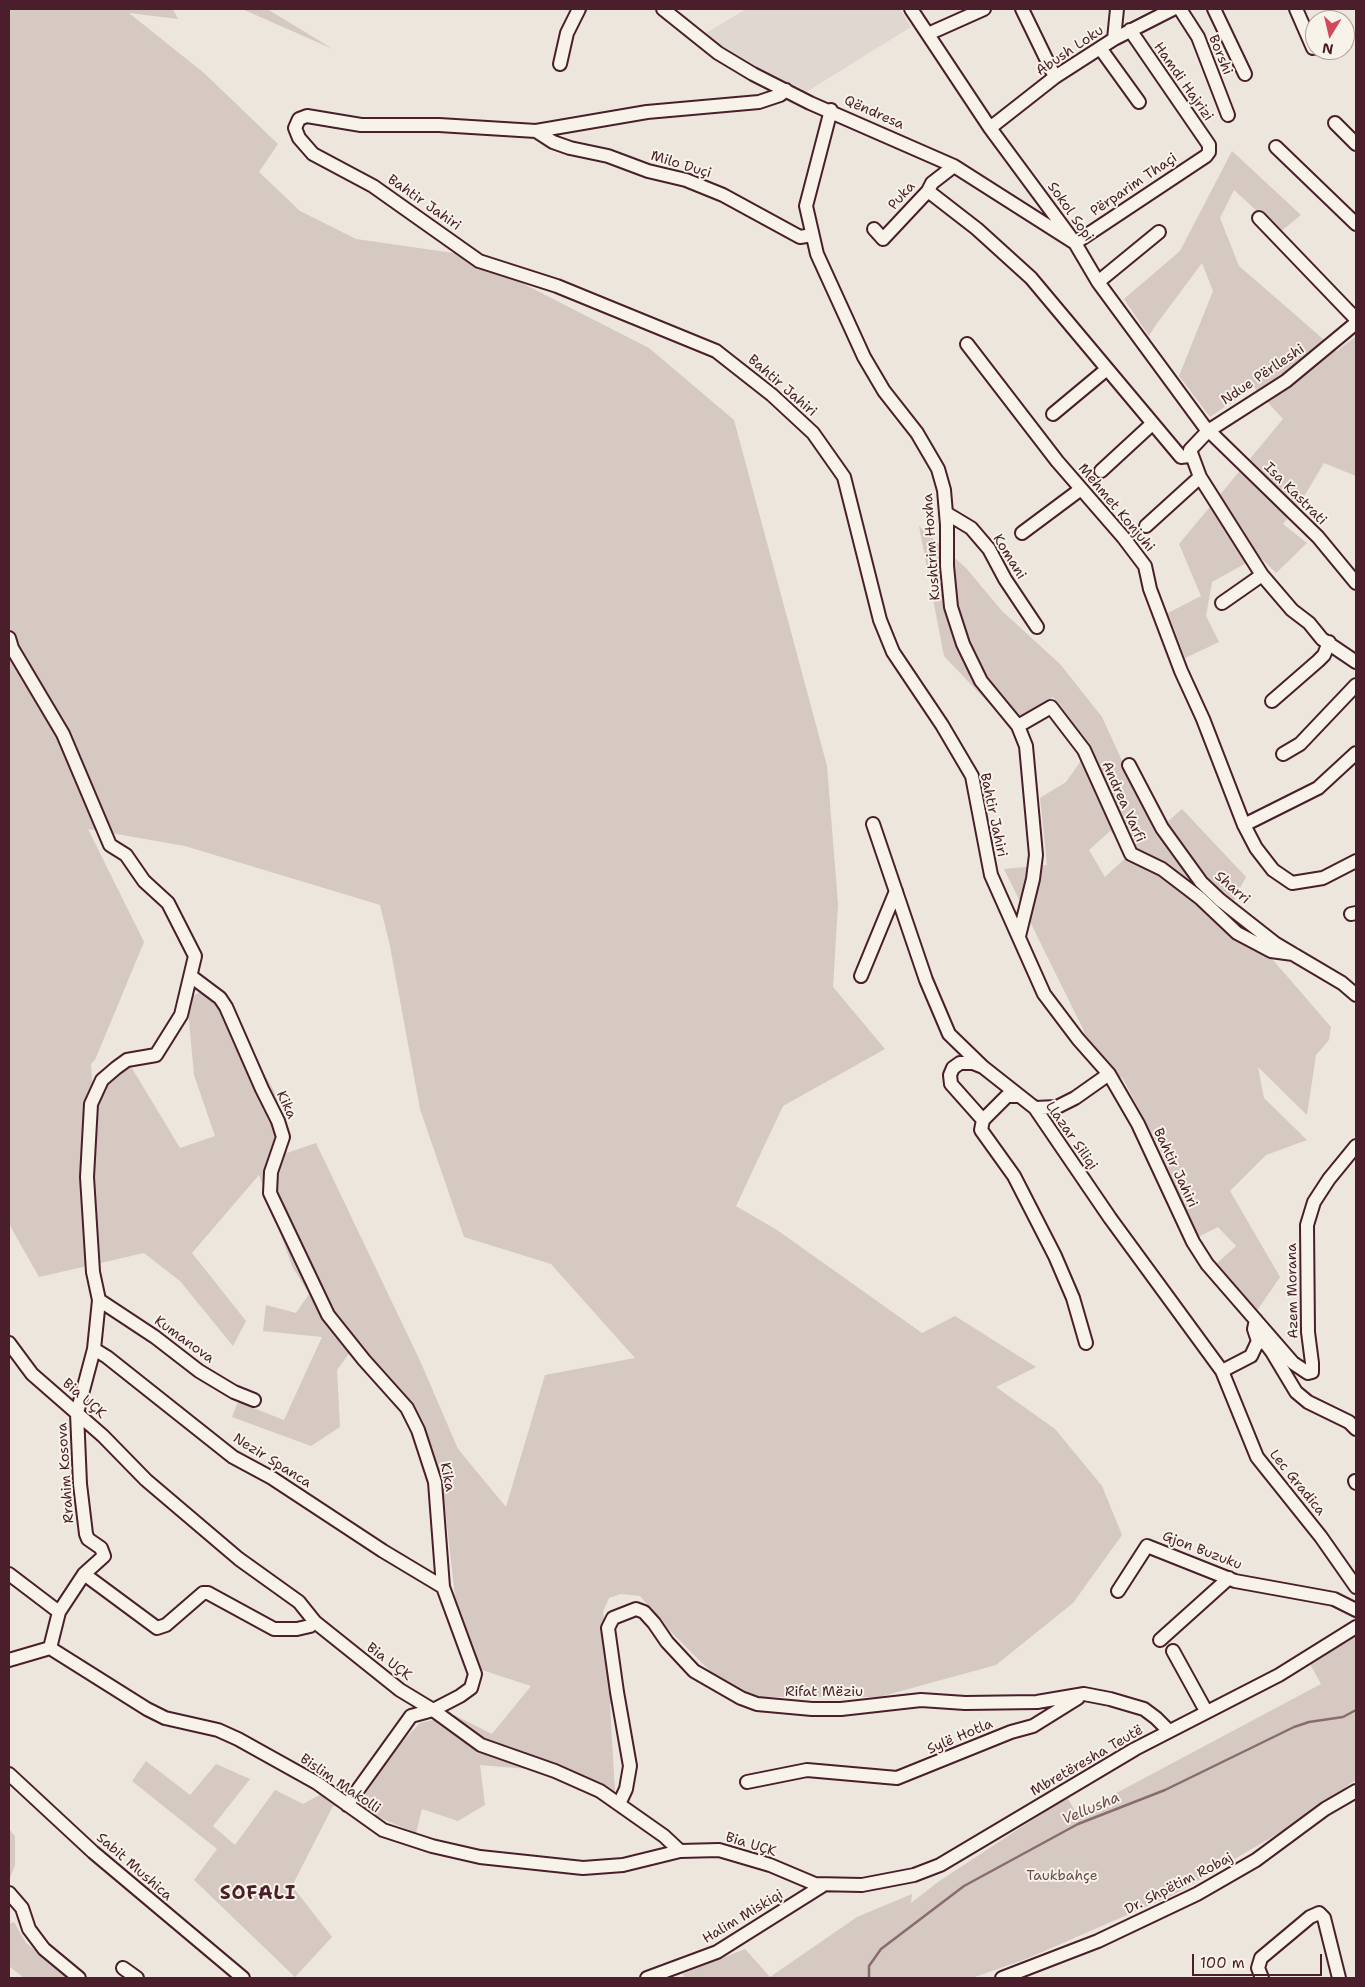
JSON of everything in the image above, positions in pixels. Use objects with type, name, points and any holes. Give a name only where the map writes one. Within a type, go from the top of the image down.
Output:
[{"type":"street","points":[[560,64],[567,33],[580,9]]},
{"type":"street","name":"Qëndresa","points":[[663,9],[718,53],[810,103],[831,110],[954,166],[1075,243]]},
{"type":"street","name":"Sokol Sopi","points":[[912,9],[990,128],[1075,243],[1098,282],[1208,430]]},
{"type":"street","points":[[928,34],[984,9]]},
{"type":"street","points":[[1022,9],[1055,77]]},
{"type":"street","points":[[1114,38],[1116,9]]},
{"type":"street","name":"Abush Loku","points":[[990,128],[1055,77],[1114,38],[1173,9]]},
{"type":"street","name":"Borshi","points":[[1180,9],[1198,37],[1228,115]]},
{"type":"street","points":[[1214,9],[1245,74]]},
{"type":"street","points":[[1296,9],[1305,30]]},
{"type":"street","name":"Hamdi Hajrizi","points":[[1130,30],[1209,145],[1209,152]]},
{"type":"street","points":[[1100,48],[1139,102]]},
{"type":"street","name":"Bahtir Jahiri","points":[[786,90],[780,95],[759,102],[630,114],[536,131],[440,125],[361,125],[307,116],[299,120],[295,128],[299,138],[313,154],[373,186],[479,261],[558,286],[716,350],[772,395],[813,433],[844,477],[880,620],[893,652],[942,724],[972,776],[991,875],[1044,994],[1078,1039],[1109,1074],[1138,1124],[1193,1242],[1207,1264],[1256,1320]]},
{"type":"street","name":"Kushtrim Hoxha","points":[[831,110],[806,206],[817,254],[864,357],[884,391],[917,433],[938,469],[944,490],[946,566],[951,607],[963,644],[981,680],[1018,726],[1026,746],[1036,855],[1033,879],[1019,936]]},
{"type":"street","points":[[1335,122],[1356,144]]},
{"type":"street","name":"Milo Duçi","points":[[536,131],[553,142],[570,148],[608,156],[648,171],[686,180],[723,195],[800,237],[806,238],[812,235]]},
{"type":"street","points":[[1276,147],[1356,224]]},
{"type":"street","name":"Përparim Thaçi","points":[[1075,243],[1206,156],[1209,152]]},
{"type":"street","name":"Puka","points":[[874,229],[884,239],[928,191],[932,182],[954,166]]},
{"type":"street","points":[[928,191],[977,229],[1031,278],[1180,456],[1188,456],[1190,450]]},
{"type":"street","points":[[1259,218],[1356,319]]},
{"type":"street","points":[[1098,282],[1159,232]]},
{"type":"street","name":"Ndue Përlleshi","points":[[1190,450],[1208,430],[1286,381],[1356,323]]},
{"type":"street","name":"Mehmet Konjuhi","points":[[967,344],[1057,461],[1145,566],[1150,589],[1244,825],[1256,848],[1273,870],[1292,883],[1323,878],[1356,860]]},
{"type":"street","points":[[1053,414],[1107,370]]},
{"type":"street","points":[[1101,471],[1152,424]]},
{"type":"street","name":"Isa Kastrati","points":[[1208,430],[1318,537],[1356,584]]},
{"type":"street","points":[[1190,450],[1200,477],[1262,575],[1292,610],[1309,623],[1322,639],[1356,662]]},
{"type":"street","points":[[1146,526],[1200,477]]},
{"type":"street","points":[[1022,533],[1081,489]]},
{"type":"street","name":"Komani","points":[[946,513],[971,528],[989,549],[1005,580],[1037,627]]},
{"type":"street","points":[[1222,603],[1262,575]]},
{"type":"street","points":[[9,638],[12,648],[63,734],[110,844],[126,855],[144,881],[168,903],[195,956],[192,977],[181,1015],[156,1055],[127,1060],[102,1080],[93,1096],[87,1177],[93,1272],[99,1300],[94,1349],[77,1414]]},
{"type":"street","points":[[1272,701],[1324,655],[1329,642]]},
{"type":"street","points":[[1283,754],[1300,744],[1356,685]]},
{"type":"street","name":"Andrea Varfi","points":[[1018,726],[1051,707],[1084,750],[1130,854],[1162,870],[1177,881],[1200,898],[1237,933],[1271,951],[1293,954]]},
{"type":"street","points":[[1244,825],[1318,788],[1356,753]]},
{"type":"street","name":"Sharri","points":[[1129,765],[1162,828],[1201,882],[1251,924],[1293,954],[1342,983],[1356,995]]},
{"type":"street","name":"Llazar Siliqi","points":[[873,824],[926,980],[949,1034],[983,1067],[1035,1108],[1110,1218],[1222,1370]]},
{"type":"street","points":[[861,976],[896,891]]},
{"type":"street","name":"Kika","points":[[192,977],[220,998],[226,1007],[278,1122],[283,1137],[271,1172],[270,1193],[328,1315],[364,1360],[407,1408],[418,1430],[435,1482],[442,1587],[467,1650],[474,1679],[470,1688],[460,1696],[433,1710]]},
{"type":"street","points":[[983,1067],[973,1063],[960,1063],[953,1068],[950,1075],[951,1084],[983,1120]]},
{"type":"street","points":[[1035,1108],[1057,1107],[1076,1098],[1109,1074]]},
{"type":"street","points":[[1019,1096],[1007,1096],[983,1120],[981,1130],[1014,1176],[1056,1256],[1073,1298],[1086,1343]]},
{"type":"street","name":"Azem Morana","points":[[1256,1320],[1301,1370],[1308,1373],[1312,1372],[1308,1324],[1307,1225],[1314,1202],[1329,1179],[1356,1146]]},
{"type":"street","name":"Kumanova","points":[[99,1300],[200,1371],[234,1392],[254,1400]]},
{"type":"street","points":[[1222,1370],[1251,1356],[1258,1341],[1254,1329],[1256,1320]]},
{"type":"street","points":[[1258,1341],[1266,1344],[1272,1352],[1296,1392],[1308,1402],[1349,1422],[1356,1429]]},
{"type":"street","name":"Bia UÇK","points":[[9,1343],[32,1374],[103,1436],[146,1480],[239,1559],[299,1602],[315,1622],[400,1690],[433,1710],[481,1745],[589,1785],[664,1836],[680,1851],[719,1850],[770,1865],[822,1886]]},
{"type":"street","name":"Nezir Spanca","points":[[94,1349],[107,1357],[233,1457],[272,1478],[382,1551],[442,1587]]},
{"type":"street","name":"Lec Gradica","points":[[1222,1370],[1257,1457],[1355,1579]]},
{"type":"street","name":"Rrahim Kosova","points":[[50,1648],[59,1612],[84,1574],[104,1556],[101,1548],[88,1539],[86,1534],[80,1484],[77,1414]]},
{"type":"street","name":"Gjon Buzuku","points":[[1118,1591],[1147,1546],[1229,1578],[1334,1598],[1356,1610]]},
{"type":"street","points":[[9,1574],[59,1612]]},
{"type":"street","points":[[84,1574],[157,1628],[166,1625],[203,1593],[208,1593],[274,1629],[297,1629],[310,1626],[315,1622]]},
{"type":"street","points":[[1160,1640],[1229,1578]]},
{"type":"street","name":"Rifat Mëziu","points":[[619,1804],[628,1783],[630,1766],[608,1628],[613,1618],[628,1610],[636,1609],[648,1616],[667,1642],[694,1671],[741,1698],[757,1704],[812,1709],[841,1709],[921,1700],[966,1703],[1037,1702],[1084,1694]]},
{"type":"street","name":"Mbretëresha Teutë","points":[[822,1886],[862,1885],[914,1875],[940,1865],[1169,1731],[1279,1674],[1356,1627]]},
{"type":"street","points":[[9,1660],[50,1648]]},
{"type":"street","name":"Bislim Makolli","points":[[50,1648],[147,1709],[166,1718],[224,1733],[317,1783],[383,1830],[432,1846],[480,1857],[592,1868],[623,1865],[680,1851]]},
{"type":"street","points":[[1173,1651],[1206,1711]]},
{"type":"street","points":[[1084,1694],[1144,1709],[1169,1731]]},
{"type":"street","name":"Sylë Hotla","points":[[747,1782],[806,1770],[897,1778],[1003,1734],[1033,1726],[1084,1694]]},
{"type":"street","points":[[347,1805],[411,1716],[433,1710]]},
{"type":"street","name":"Sabit Mushica","points":[[9,1774],[93,1852],[243,1978]]},
{"type":"street","name":"Dr. Shpëtim Robaj","points":[[1002,1978],[1098,1940],[1197,1894],[1256,1860],[1325,1809],[1356,1791]]},
{"type":"street","name":"Halim Miskiqi","points":[[648,1978],[717,1952],[822,1886]]},
{"type":"street","points":[[9,1893],[22,1908],[29,1929],[40,1944],[79,1978]]},
{"type":"street","points":[[1262,1978],[1258,1968],[1260,1958],[1310,1917],[1319,1913],[1324,1918],[1339,1978]]},
{"type":"street","points":[[123,1968],[137,1978]]},
{"type":"shaded area","points":[[746,9],[900,9],[911,27],[803,94],[703,35]]},
{"type":"green space","points":[[9,9],[173,9],[178,19],[129,13],[204,73],[278,144],[259,172],[300,211],[356,239],[467,255],[649,348],[734,420],[827,766],[838,904],[833,987],[885,1049],[783,1106],[736,1206],[777,1230],[922,1333],[955,1316],[1036,1367],[996,1387],[1055,1429],[1102,1486],[1122,1535],[1073,1603],[996,1665],[879,1697],[756,1697],[716,1677],[670,1631],[640,1596],[621,1594],[609,1598],[603,1612],[615,1704],[610,1704],[615,1792],[569,1784],[528,1769],[480,1765],[485,1805],[458,1821],[422,1809],[416,1833],[373,1815],[333,1806],[292,1886],[332,1937],[295,1977],[194,1880],[217,1849],[132,1781],[146,1761],[190,1795],[216,1764],[250,1779],[213,1826],[235,1845],[275,1790],[303,1804],[340,1784],[363,1798],[398,1746],[420,1723],[454,1715],[492,1734],[531,1686],[476,1668],[455,1596],[442,1481],[433,1451],[407,1408],[356,1344],[337,1370],[340,1427],[311,1446],[232,1417],[238,1402],[284,1420],[322,1337],[263,1331],[266,1305],[296,1313],[309,1294],[292,1266],[259,1175],[192,1253],[246,1321],[233,1346],[180,1281],[144,1253],[39,1277],[9,1224]],"holes":[[[88,829],[185,846],[380,905],[390,946],[420,1109],[464,1237],[551,1264],[635,1358],[545,1375],[506,1507],[458,1449],[421,1363],[316,1143],[287,1153],[284,1122],[274,1091],[228,1009],[204,990],[187,999],[194,1075],[215,1136],[180,1148],[127,1060],[93,1095],[91,1064],[95,1060],[144,942]]]},
{"type":"green space","points":[[242,9],[267,9],[333,49]]},
{"type":"green space","points":[[1232,151],[1301,215],[1280,232],[1234,190],[1220,218],[1239,266],[1337,351],[1356,336],[1356,476],[1324,463],[1300,503],[1283,524],[1307,543],[1276,573],[1259,556],[1212,582],[1206,616],[1219,642],[1185,658],[1168,613],[1201,596],[1179,544],[1283,419],[1254,387],[1210,417],[1179,376],[1213,291],[1202,263],[1149,336],[1124,299],[1180,251]]},
{"type":"green space","points":[[919,526],[966,568],[1002,611],[1060,664],[1102,717],[1155,833],[1182,809],[1246,877],[1225,917],[1253,937],[1331,1027],[1329,1040],[1316,1055],[1307,1115],[1258,1067],[1264,1098],[1307,1140],[1266,1155],[1230,1191],[1280,1277],[1256,1312],[1215,1265],[1236,1246],[1218,1227],[1198,1237],[1157,1143],[1123,1079],[1083,1045],[1084,1031],[1004,869],[1047,865],[1040,798],[1066,782],[1090,748],[1053,697],[1015,731],[944,656]],"holes":[[[1110,831],[1132,852],[1105,877],[1089,850]]]},
{"type":"green space","name":"Taukbahçe","points":[[1356,1633],[1356,1780],[1279,1833],[1175,1894],[1026,1959],[972,1978],[684,1978],[683,1974],[745,1949],[770,1977],[857,1917],[912,1894],[911,1903],[938,1882],[1067,1797],[1077,1814],[1321,1684],[1309,1662]]},
{"type":"green space","points":[[9,1829],[15,1836],[15,1865],[9,1881]]},
{"type":"green space","points":[[14,1922],[26,1943],[71,1978],[24,1978],[9,1966],[9,1924]]},
{"type":"waterway","name":"Vellusha","points":[[869,1978],[869,1966],[881,1949],[964,1886],[1078,1824],[1165,1790],[1294,1727],[1309,1722],[1343,1717],[1356,1710]]},
{"type":"district","name":"SOFALI","points":[[258,1894]]}]
